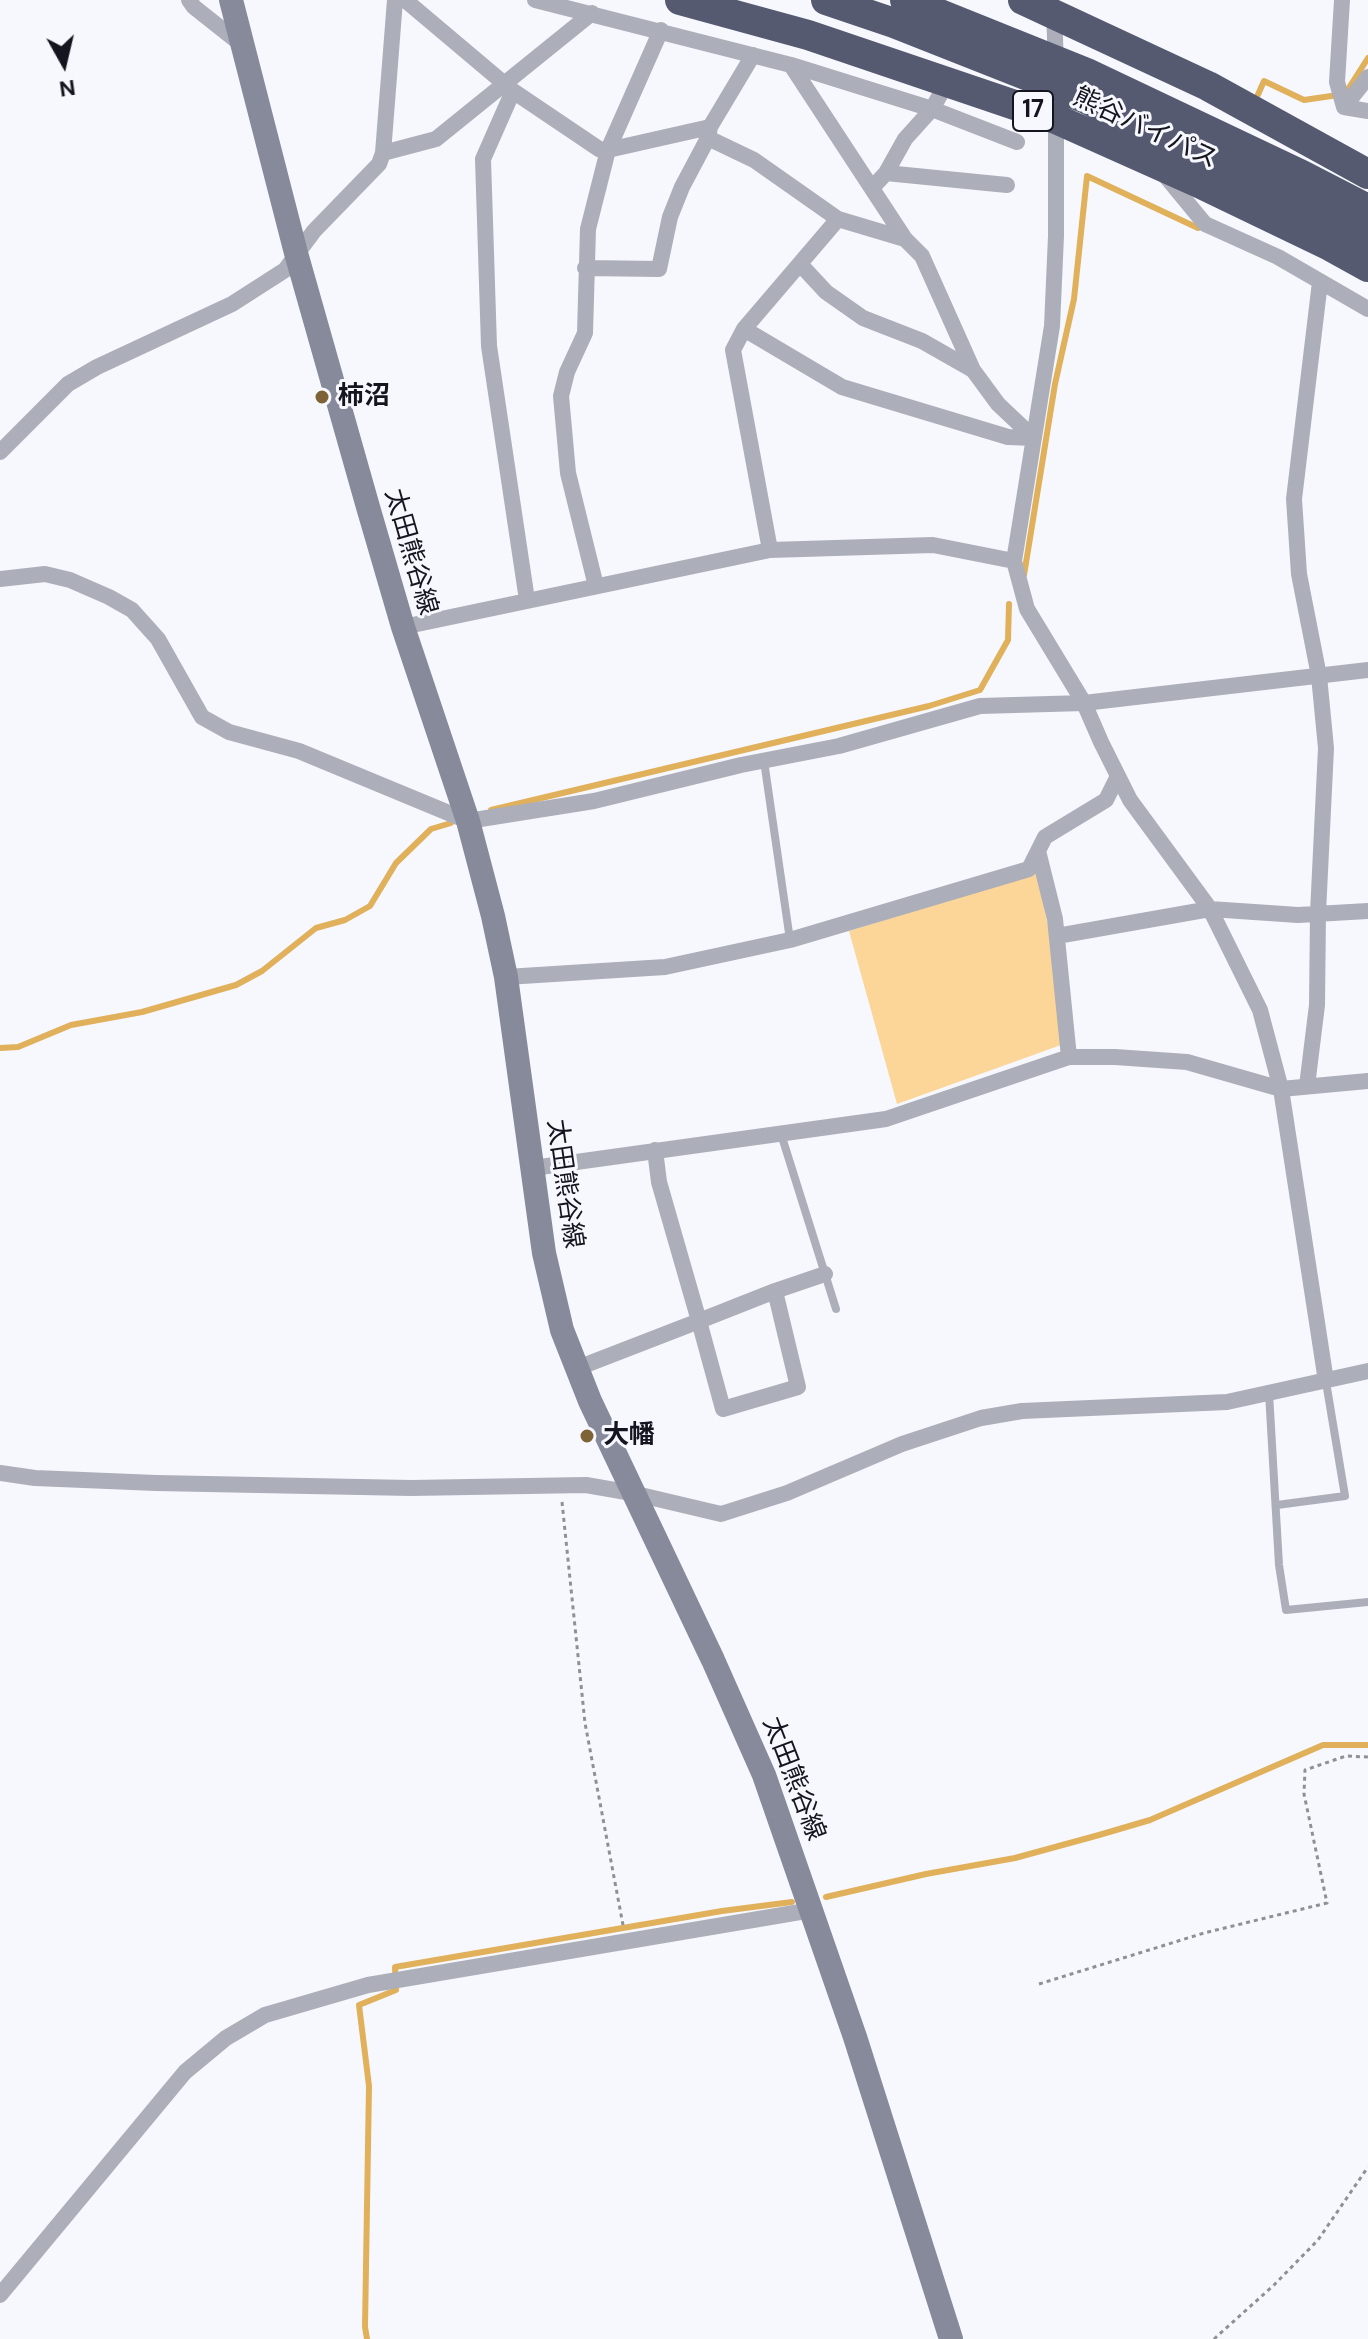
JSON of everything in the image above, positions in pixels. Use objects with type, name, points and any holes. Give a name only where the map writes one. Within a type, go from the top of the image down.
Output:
[{"type":"highway","name":"17","points":[[680,0],[808,35],[1056,119],[1330,246],[1368,267]]},
{"type":"highway","name":"熊谷バイパス","points":[[826,0],[1056,74],[1089,74],[1368,209]]},
{"type":"highway","name":"熊谷バイパス","points":[[905,0],[1056,74],[1084,98],[1368,238]]},
{"type":"highway","points":[[1023,0],[1054,7],[1208,86],[1368,174]]},
{"type":"main road","name":"太田熊谷線","points":[[231,0],[296,253],[403,627],[468,821],[493,916],[506,977],[552,1293],[575,1369],[745,1731],[812,1910],[933,2275],[951,2339]]},
{"type":"street","points":[[189,0],[242,45]]},
{"type":"street","points":[[0,452],[68,384],[97,367],[232,304],[285,270],[314,231],[379,164],[383,153],[395,0]]},
{"type":"street","points":[[405,0],[510,87],[599,149],[709,133],[754,160],[838,219],[905,239]]},
{"type":"street","points":[[535,0],[791,65],[932,109],[1017,142]]},
{"type":"street","points":[[1342,0],[1337,82],[1344,106]]},
{"type":"street","points":[[1054,7],[1056,236],[1052,326],[1014,561],[1027,609],[1084,703],[1130,800],[1210,909],[1260,1010],[1281,1089],[1326,1381]]},
{"type":"street","points":[[383,153],[436,139],[510,87],[592,13]]},
{"type":"street","points":[[596,586],[568,473],[561,396],[567,372],[585,333],[588,229],[608,150],[661,30]]},
{"type":"street","points":[[585,268],[659,269],[670,217],[682,187],[753,55]]},
{"type":"street","points":[[791,65],[905,239],[922,256],[973,370],[998,404],[1034,438]]},
{"type":"street","points":[[1344,106],[1368,77]]},
{"type":"street","points":[[872,188],[886,173],[905,139],[932,109],[948,81]]},
{"type":"street","points":[[510,87],[483,159],[489,346],[527,600]]},
{"type":"street","points":[[1344,106],[1368,111]]},
{"type":"street","points":[[1154,163],[1205,224],[1278,257],[1368,309]]},
{"type":"street","points":[[886,173],[1007,185]]},
{"type":"street","points":[[770,550],[733,350],[744,329],[838,219]]},
{"type":"street","points":[[800,264],[826,292],[863,318],[922,341],[973,370]]},
{"type":"street","points":[[1307,1086],[1317,1005],[1326,748],[1319,676],[1299,574],[1294,499],[1320,282]]},
{"type":"street","points":[[744,329],[842,387],[1008,437],[1034,438]]},
{"type":"street","points":[[403,627],[770,550],[933,545],[1014,561]]},
{"type":"street","points":[[0,579],[45,574],[70,580],[109,597],[132,610],[158,639],[202,717],[229,732],[299,751],[468,821],[594,801],[839,746],[980,706],[1084,703],[1368,670]]},
{"type":"street","points":[[506,977],[665,967],[790,940],[1029,869],[1045,837],[1106,800],[1118,776]]},
{"type":"street","points":[[1038,851],[1057,936],[1069,1057]]},
{"type":"street","points":[[1057,936],[1210,909],[1298,915],[1368,911]]},
{"type":"street","points":[[533,1168],[886,1119],[1069,1057],[1187,1062],[1281,1089],[1367,1079]]},
{"type":"street","points":[[655,1150],[659,1182],[723,1409],[798,1387],[775,1291]]},
{"type":"street","points":[[575,1369],[825,1274]]},
{"type":"street","points":[[0,1473],[35,1478],[156,1483],[411,1488],[586,1485],[721,1514],[787,1493],[902,1444],[981,1418],[1022,1411],[1227,1402],[1368,1371]]},
{"type":"street","points":[[0,2295],[185,2072],[226,2038],[265,2015],[409,1978],[812,1910]]},
{"type":"lane","points":[[764,761],[790,940]]},
{"type":"lane","points":[[781,1133],[836,1309]]},
{"type":"lane","points":[[1277,1505],[1345,1496],[1326,1381]]},
{"type":"lane","points":[[1269,1393],[1279,1565],[1286,1610],[1368,1602]]},
{"type":"path","points":[[561,1485],[585,1723],[626,1941]]},
{"type":"path","points":[[1039,1984],[1204,1933],[1327,1903],[1304,1794],[1305,1770],[1346,1756],[1368,1757]]},
{"type":"path","points":[[1214,2339],[1318,2240],[1368,2167]]},
{"type":"shaded area","points":[[1037,873],[1049,931],[1061,1045],[897,1104],[849,931]]},
{"type":"waterway","points":[[1256,99],[1264,81],[1304,100],[1345,94],[1368,58]]},
{"type":"waterway","points":[[1024,575],[1055,384],[1074,299],[1087,176],[1198,228]]},
{"type":"waterway","points":[[491,810],[929,706],[980,690],[1008,640],[1009,604]]},
{"type":"waterway","points":[[0,1048],[18,1047],[71,1025],[142,1012],[236,985],[262,971],[316,928],[345,920],[370,906],[396,863],[431,829],[451,823]]},
{"type":"waterway","points":[[826,1897],[1015,1858],[1099,1835],[1150,1820],[1323,1745],[1368,1745]]},
{"type":"waterway","points":[[367,2339],[369,2086],[359,2005],[396,1990],[395,1967],[722,1911],[792,1902]]},
{"type":"place","name":"柿沼","points":[[322,397]]},
{"type":"place","name":"大幡","points":[[587,1436]]}]
